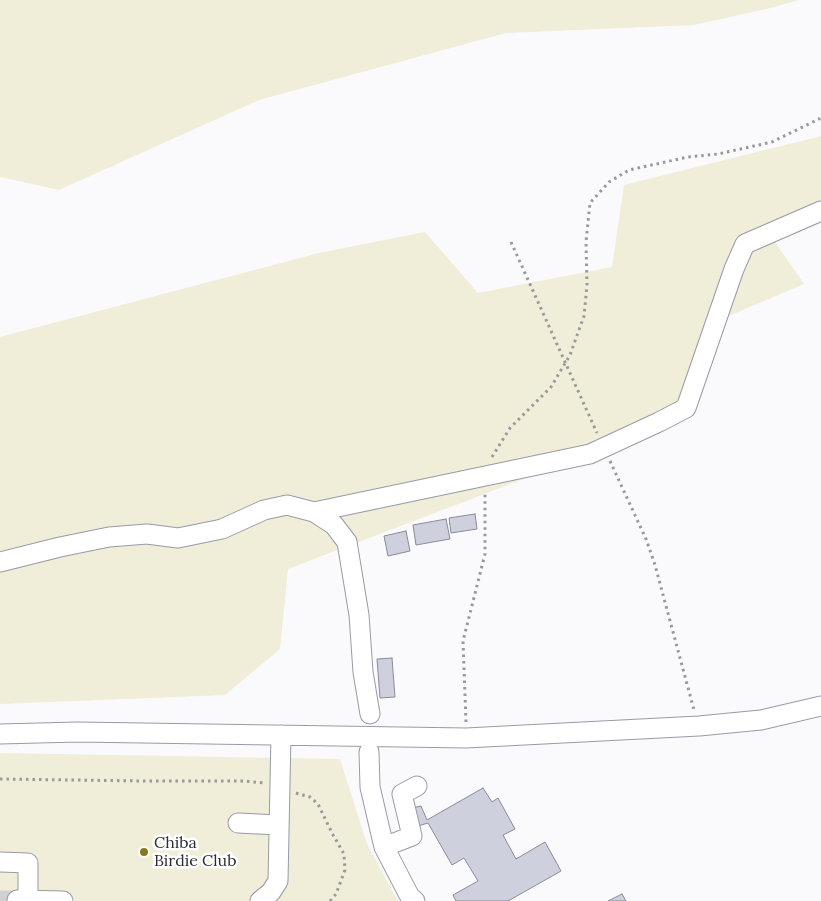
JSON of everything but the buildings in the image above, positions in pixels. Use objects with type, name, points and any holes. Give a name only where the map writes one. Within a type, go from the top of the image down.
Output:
[{"type":"street","points":[[314,512],[590,454],[686,408],[744,244],[821,211]]},
{"type":"street","points":[[0,562],[109,536],[147,534],[178,538],[222,529],[264,510],[287,505],[314,512],[334,525],[347,542],[359,614],[363,672],[370,714]]},
{"type":"street","points":[[0,734],[78,732],[466,738],[699,726],[761,720],[821,706]]},
{"type":"street","points":[[260,901],[271,892],[278,881],[281,735]]},
{"type":"street","points":[[369,752],[370,787],[384,847],[410,897],[415,901]]},
{"type":"street","points":[[384,847],[412,836],[402,794],[417,786]]},
{"type":"street","points":[[238,823],[279,825]]},
{"type":"street","points":[[0,862],[28,863],[22,900],[63,901]]},
{"type":"path","points":[[492,458],[510,428],[551,387],[570,356],[584,316],[587,285],[586,242],[590,203],[609,182],[629,170],[772,142],[821,118]]},
{"type":"path","points":[[511,242],[601,440]]},
{"type":"path","points":[[609,458],[646,539],[655,565],[699,726]]},
{"type":"path","points":[[466,738],[463,641],[485,554],[485,490]]},
{"type":"path","points":[[0,778],[263,782],[280,790],[310,797],[318,804],[344,854],[345,870],[336,894],[330,901]]},
{"type":"shaded area","points":[[0,0],[799,0],[694,25],[506,33],[259,100],[59,190],[0,177]]},
{"type":"shaded area","points":[[821,136],[821,211],[770,235],[804,284],[717,321],[686,408],[623,441],[288,569],[280,649],[225,695],[0,704],[0,337],[319,253],[425,232],[478,293],[612,267],[624,185]]},
{"type":"shaded area","name":"Chiba Birdie Club","points":[[0,753],[340,759],[367,844],[398,901],[0,901]]},
{"type":"tunnel","points":[[0,900],[17,900]]},
{"type":"place","name":"Chiba Birdie Club","points":[[144,852]]}]
